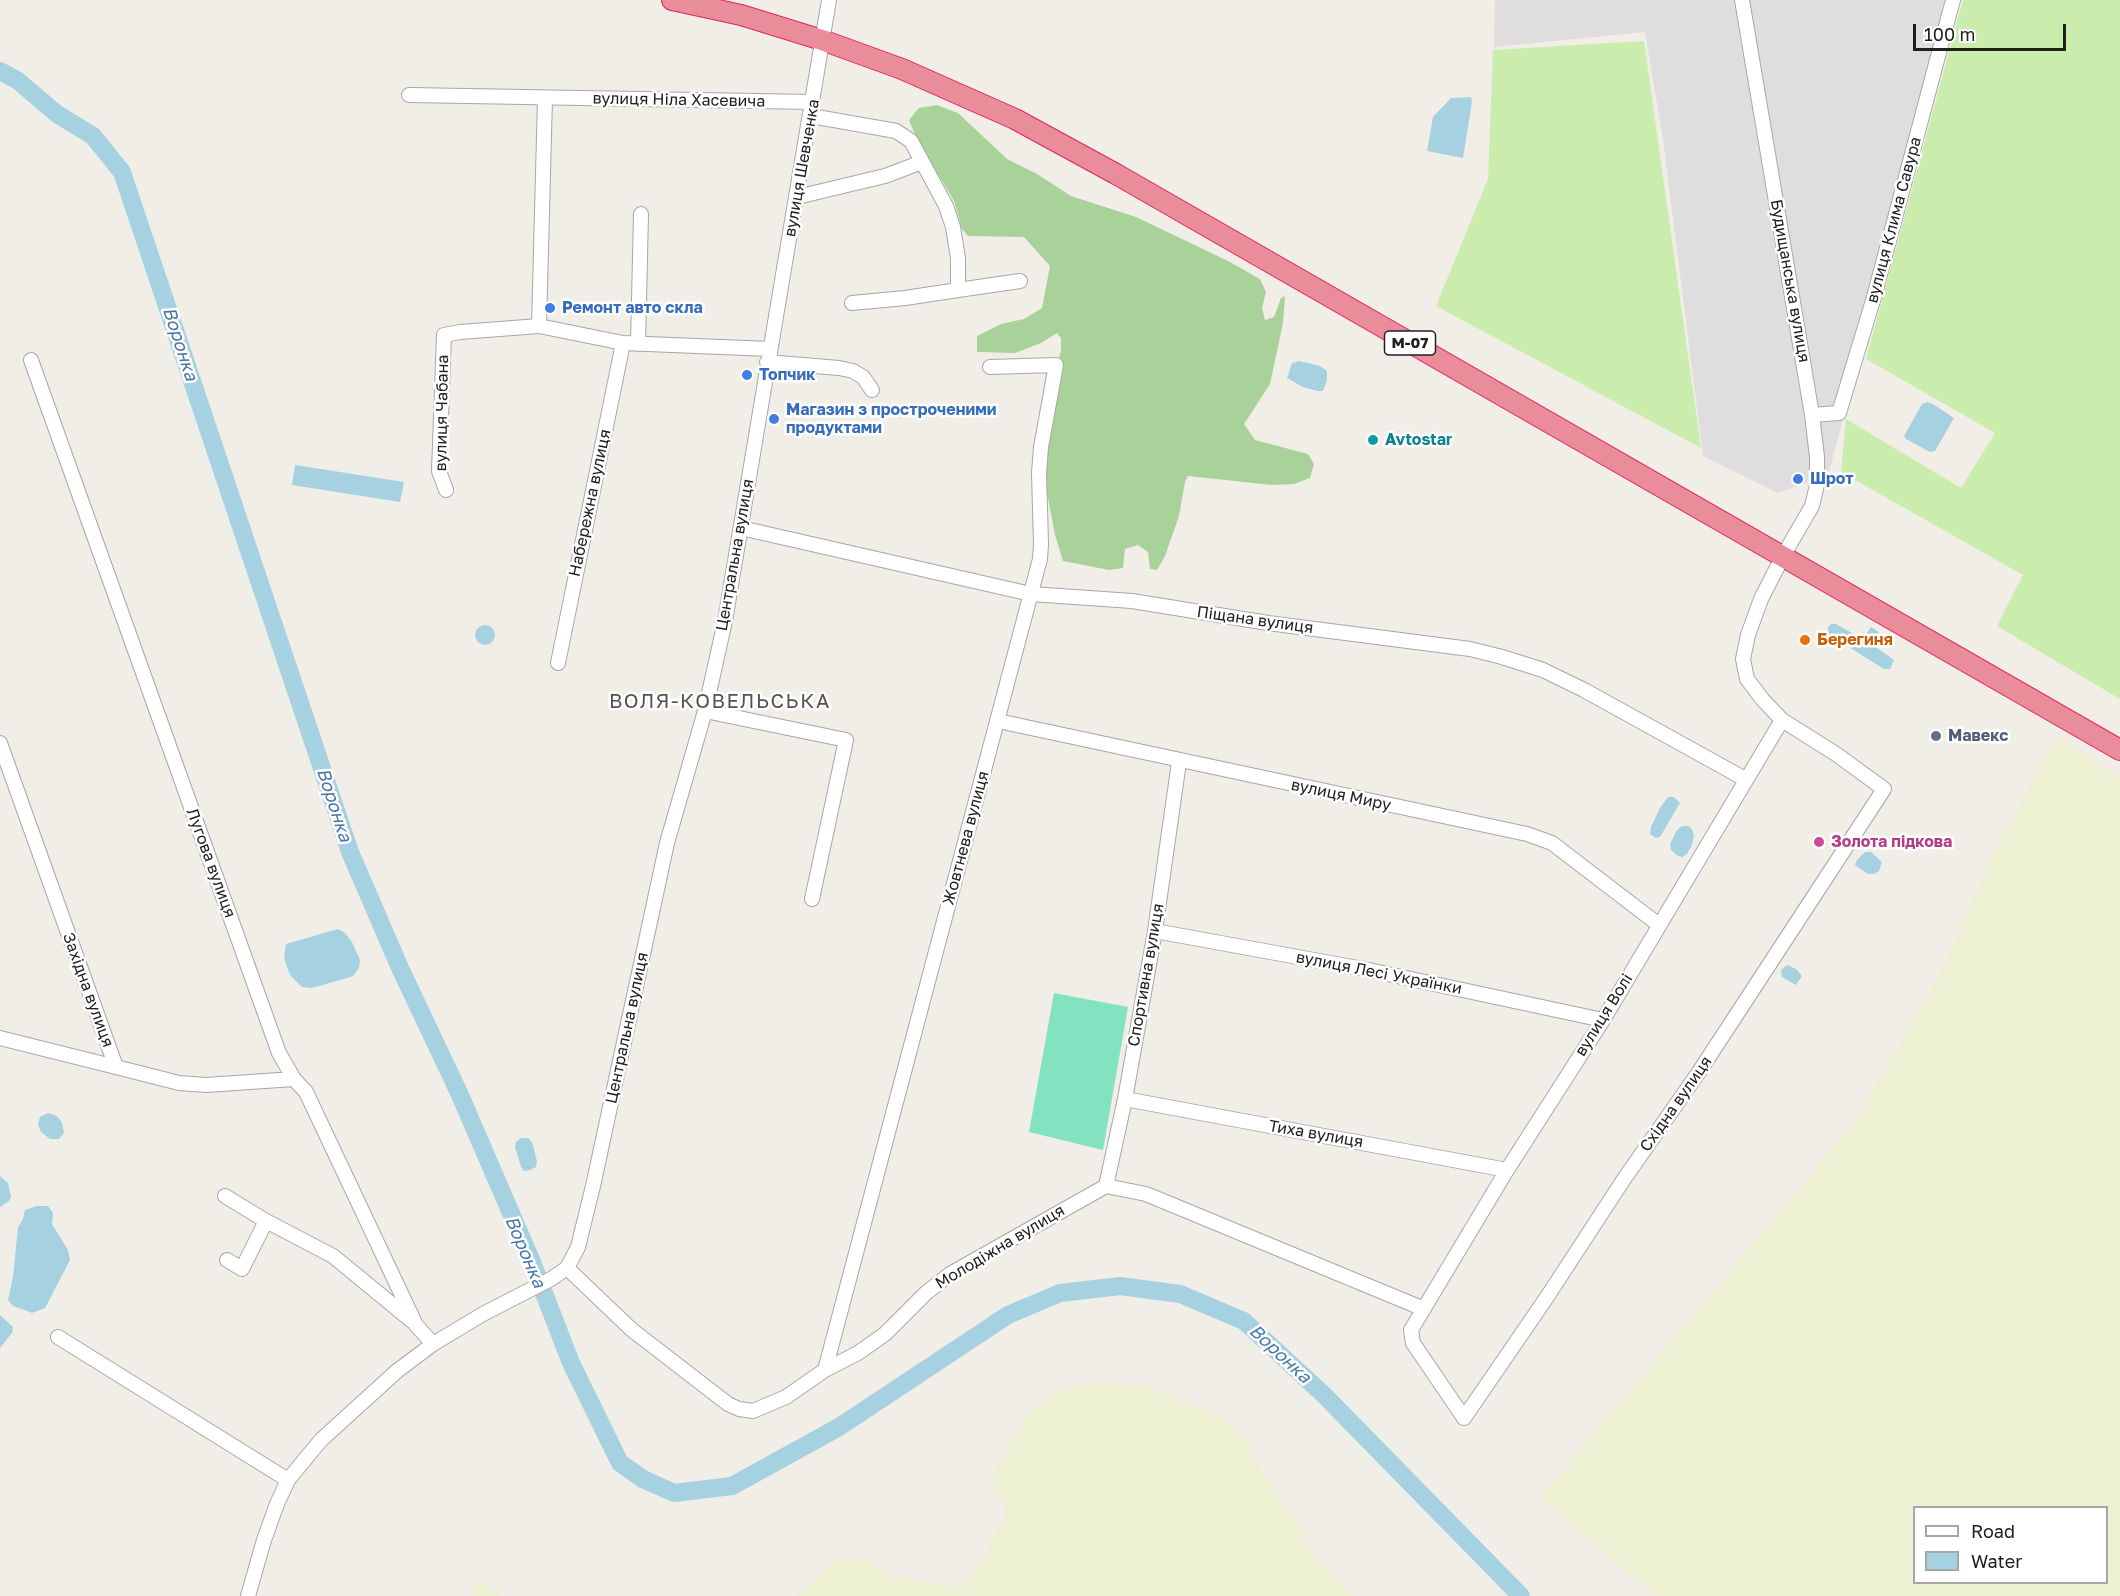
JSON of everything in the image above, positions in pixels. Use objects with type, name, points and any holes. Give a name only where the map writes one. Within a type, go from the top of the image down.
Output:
[{"type":"highway","name":"М-07","points":[[672,0],[741,15],[822,40],[912,73],[1025,125],[1136,186],[2120,750]]},
{"type":"street","name":"вулиця Шевченка","points":[[770,349],[829,0]]},
{"type":"street","name":"Будищанська вулиця","points":[[1742,0],[1812,415],[1817,457],[1817,485],[1812,506],[1761,599],[1748,635],[1743,659],[1747,679],[1762,700],[1782,720],[1836,754],[1884,789]]},
{"type":"street","name":"вулиця Клима Савура","points":[[1812,415],[1839,413],[1874,297],[1953,0]]},
{"type":"street","name":"вулиця Ніла Хасевича","points":[[409,95],[812,109],[896,131],[911,141],[946,206],[953,227],[958,258],[958,290]]},
{"type":"street","points":[[545,98],[539,326],[623,343],[770,349],[853,370],[863,377],[872,390]]},
{"type":"street","points":[[797,197],[885,176],[922,162]]},
{"type":"street","points":[[638,344],[641,214]]},
{"type":"street","points":[[852,303],[905,298],[1020,281]]},
{"type":"street","name":"вулиця Чабана","points":[[446,490],[439,471],[444,335],[539,326]]},
{"type":"street","name":"Набережна вулиця","points":[[558,663],[623,343]]},
{"type":"street","name":"Центральна вулиця","points":[[248,1596],[271,1519],[288,1480],[321,1440],[397,1371],[433,1344],[483,1314],[551,1280],[567,1268],[578,1247],[667,843],[705,711],[725,621],[770,349]]},
{"type":"street","name":"Лугова вулиця","points":[[31,360],[279,1053],[294,1079],[306,1092],[416,1325],[433,1344]]},
{"type":"street","name":"Жовтнева вулиця","points":[[825,1370],[894,1102],[998,722],[1031,594],[1041,544],[1039,473],[1041,447],[1056,364],[990,367]]},
{"type":"street","name":"Піщана вулиця","points":[[741,528],[1031,594],[1132,601],[1268,623],[1470,649],[1543,670],[1584,690],[1745,779]]},
{"type":"street","points":[[705,711],[846,740],[812,899]]},
{"type":"street","name":"вулиця Волі","points":[[1464,1418],[1413,1343],[1411,1330],[1507,1170],[1603,1020],[1782,720]]},
{"type":"street","name":"вулиця Миру","points":[[998,722],[1527,834],[1552,843],[1659,925]]},
{"type":"street","name":"Західна вулиця","points":[[0,743],[116,1068],[179,1083],[206,1085],[294,1079]]},
{"type":"street","name":"Спортивна вулиця","points":[[1106,1186],[1125,1099],[1155,931],[1179,762]]},
{"type":"street","name":"Східна вулиця","points":[[1464,1418],[1624,1179],[1699,1072],[1884,789]]},
{"type":"street","name":"вулиця Лесі Українки","points":[[1155,931],[1369,970],[1603,1020]]},
{"type":"street","points":[[0,1038],[116,1068]]},
{"type":"street","name":"Тиха вулиця","points":[[1125,1099],[1507,1170]]},
{"type":"street","points":[[1106,1186],[1146,1194],[1424,1309]]},
{"type":"street","name":"Молодіжна вулиця","points":[[567,1268],[632,1330],[728,1404],[739,1409],[753,1411],[786,1397],[825,1370],[858,1353],[885,1334],[926,1293],[950,1274],[1106,1186]]},
{"type":"street","points":[[225,1196],[266,1221],[333,1256],[416,1325]]},
{"type":"street","points":[[227,1260],[242,1269],[266,1221]]},
{"type":"street","points":[[58,1337],[288,1480]]},
{"type":"shaded area","points":[[1495,0],[1957,0],[1828,475],[1778,493],[1703,456],[1663,139],[1645,32],[1494,47]]},
{"type":"green space","points":[[1963,0],[2120,0],[2120,699],[1997,626],[2023,575],[1841,472],[1846,419],[1961,488],[1995,433],[1866,359]]},
{"type":"green space","points":[[1644,41],[1701,448],[1436,306],[1488,179],[1493,50]]},
{"type":"green space","points":[[937,105],[958,113],[1007,159],[1037,174],[1071,196],[1136,217],[1260,279],[1266,292],[1262,308],[1265,320],[1274,317],[1281,298],[1285,296],[1283,323],[1270,384],[1244,424],[1255,440],[1308,454],[1314,464],[1310,478],[1294,484],[1272,485],[1188,476],[1179,516],[1165,556],[1157,570],[1150,569],[1148,552],[1138,545],[1125,549],[1123,568],[1109,570],[1063,561],[1055,535],[1044,477],[1052,381],[1061,351],[1061,338],[1057,333],[1041,343],[1015,353],[977,352],[977,336],[1001,324],[1024,319],[1042,308],[1050,266],[1024,237],[968,236],[962,229],[954,201],[917,139],[909,120],[919,108]]},
{"type":"green space","points":[[2057,736],[2120,776],[2120,1596],[1655,1596],[1540,1497],[1854,1123],[1940,974],[1996,847]]},
{"type":"green space","points":[[1054,993],[1128,1007],[1103,1150],[1029,1132]]},
{"type":"green space","points":[[1093,1384],[1147,1385],[1223,1419],[1246,1437],[1263,1473],[1299,1525],[1310,1550],[1352,1596],[795,1596],[834,1561],[849,1558],[866,1559],[889,1576],[965,1588],[1004,1519],[1004,1503],[991,1478],[1028,1412],[1044,1400],[1066,1389]]},
{"type":"green space","points":[[479,1577],[502,1596],[470,1596]]},
{"type":"water","points":[[1471,97],[1463,158],[1427,151],[1433,117],[1451,98]]},
{"type":"water","points":[[1299,361],[1320,366],[1327,371],[1323,391],[1303,387],[1287,378],[1292,363]]},
{"type":"water","points":[[1927,402],[1954,418],[1935,451],[1930,452],[1904,436],[1922,404]]},
{"type":"water","points":[[295,465],[404,482],[400,502],[292,485]]},
{"type":"water","points":[[1831,624],[1836,624],[1859,637],[1864,637],[1871,627],[1879,632],[1873,645],[1894,660],[1890,669],[1884,669],[1828,634]]},
{"type":"water","points":[[485,625],[492,628],[495,635],[492,642],[485,645],[478,642],[475,635],[478,628]]},
{"type":"water","points":[[1668,797],[1674,797],[1680,803],[1660,837],[1656,838],[1650,834],[1651,827]]},
{"type":"water","points":[[1682,826],[1692,829],[1694,835],[1692,845],[1687,854],[1682,857],[1671,850],[1670,844],[1677,830]]},
{"type":"water","points":[[1865,852],[1871,852],[1882,862],[1879,871],[1874,874],[1868,874],[1855,865]]},
{"type":"water","points":[[338,929],[345,933],[352,942],[360,960],[359,968],[353,976],[347,978],[312,988],[302,987],[290,975],[284,958],[286,944]]},
{"type":"water","points":[[1787,965],[1796,969],[1802,976],[1796,985],[1782,977],[1781,970]]},
{"type":"water","points":[[48,1113],[57,1116],[62,1123],[64,1133],[59,1139],[50,1139],[41,1132],[38,1124],[40,1117]]},
{"type":"water","points":[[521,1138],[528,1138],[532,1142],[537,1161],[536,1167],[530,1170],[524,1171],[521,1167],[515,1147],[516,1142]]},
{"type":"water","points":[[0,1176],[8,1183],[11,1197],[0,1207]]},
{"type":"water","points":[[37,1206],[48,1206],[53,1213],[52,1224],[68,1250],[70,1260],[45,1308],[32,1313],[13,1306],[8,1300],[13,1277],[18,1227],[25,1210]]},
{"type":"water","points":[[0,1315],[13,1327],[12,1333],[0,1348]]},
{"type":"waterway","name":"Воронка","points":[[0,71],[17,80],[57,114],[93,136],[122,172],[350,852],[400,968],[460,1095],[532,1262],[571,1363],[620,1463],[643,1479],[674,1493],[732,1486],[839,1427],[1008,1315],[1060,1293],[1120,1286],[1180,1294],[1244,1321],[1324,1395],[1521,1596]]},
{"type":"place","name":"Ремонт авто скла","points":[[550,308]]},
{"type":"place","name":"Топчик","points":[[747,375]]},
{"type":"place","name":"Магазин з простроченими продуктами","points":[[774,419]]},
{"type":"place","name":"Avtostar","points":[[1373,440]]},
{"type":"place","name":"Шрот","points":[[1798,479]]},
{"type":"place","name":"Берегиня","points":[[1805,640]]},
{"type":"place","name":"Мавекс","points":[[1936,736]]},
{"type":"place","name":"Золота підкова","points":[[1819,842]]},
{"type":"district","name":"ВОЛЯ-КОВЕЛЬСЬКА","points":[[720,702]]}]
